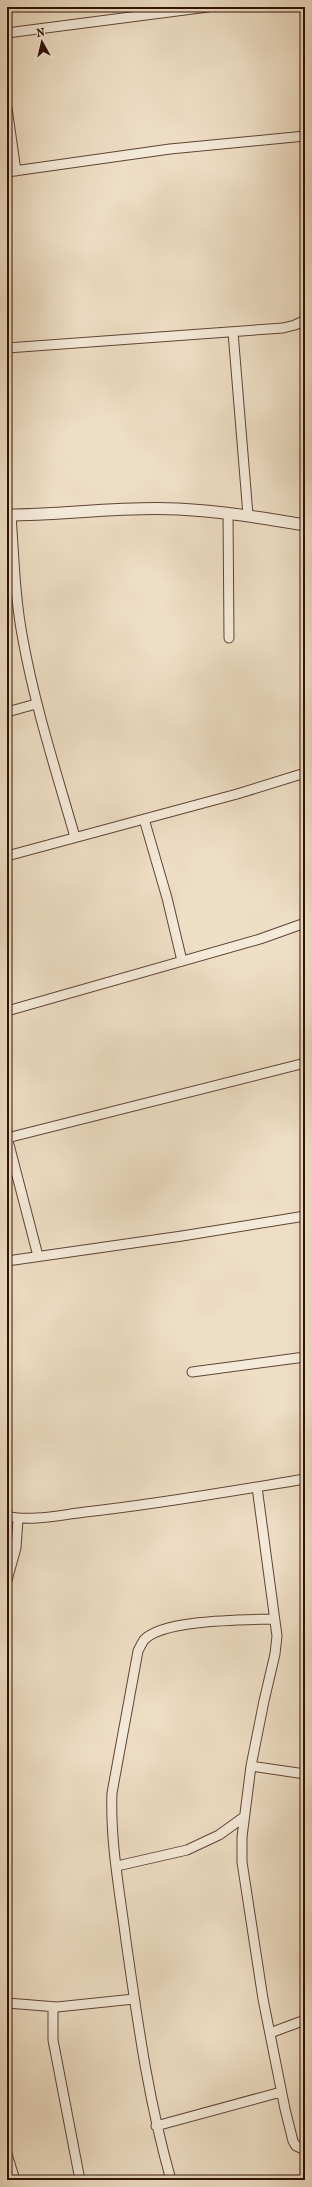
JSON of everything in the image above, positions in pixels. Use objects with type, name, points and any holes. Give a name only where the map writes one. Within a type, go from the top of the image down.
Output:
[{"type":"street","points":[[7,33],[208,7]]},
{"type":"street","points":[[7,108],[11,172],[170,149],[305,136]]},
{"type":"street","points":[[7,348],[283,328],[295,325],[305,320]]},
{"type":"street","points":[[233,332],[248,515]]},
{"type":"street","points":[[75,837],[36,704],[18,609],[9,515],[91,510],[177,508],[248,515],[305,525]]},
{"type":"street","points":[[228,513],[229,638]]},
{"type":"street","points":[[7,712],[36,704]]},
{"type":"street","points":[[7,856],[237,794],[305,773]]},
{"type":"street","points":[[144,819],[167,898],[182,961]]},
{"type":"street","points":[[7,1011],[260,939],[305,923]]},
{"type":"street","points":[[38,1256],[7,1137],[305,1063]]},
{"type":"street","points":[[7,1261],[182,1236],[305,1216]]},
{"type":"street","points":[[192,1372],[305,1357]]},
{"type":"street","points":[[7,1516],[18,1519],[159,1504],[305,1479]]},
{"type":"street","points":[[257,1487],[277,1636],[276,1654],[264,1701],[251,1766],[244,1818],[242,1862],[281,2092],[292,2141],[296,2146],[305,2150]]},
{"type":"street","points":[[7,1580],[16,1548],[18,1519]]},
{"type":"street","points":[[171,2180],[156,2126],[142,2057],[111,1811],[112,1793],[138,1651],[145,1639],[157,1632],[176,1626],[274,1619]]},
{"type":"street","points":[[251,1766],[305,1774]]},
{"type":"street","points":[[117,1866],[187,1850],[218,1835],[244,1818]]},
{"type":"street","points":[[7,2003],[53,2007],[134,1999]]},
{"type":"street","points":[[53,2007],[53,2040],[80,2180]]},
{"type":"street","points":[[270,2034],[305,2020]]},
{"type":"street","points":[[156,2126],[281,2092]]},
{"type":"street","points":[[7,2154],[15,2180]]}]
